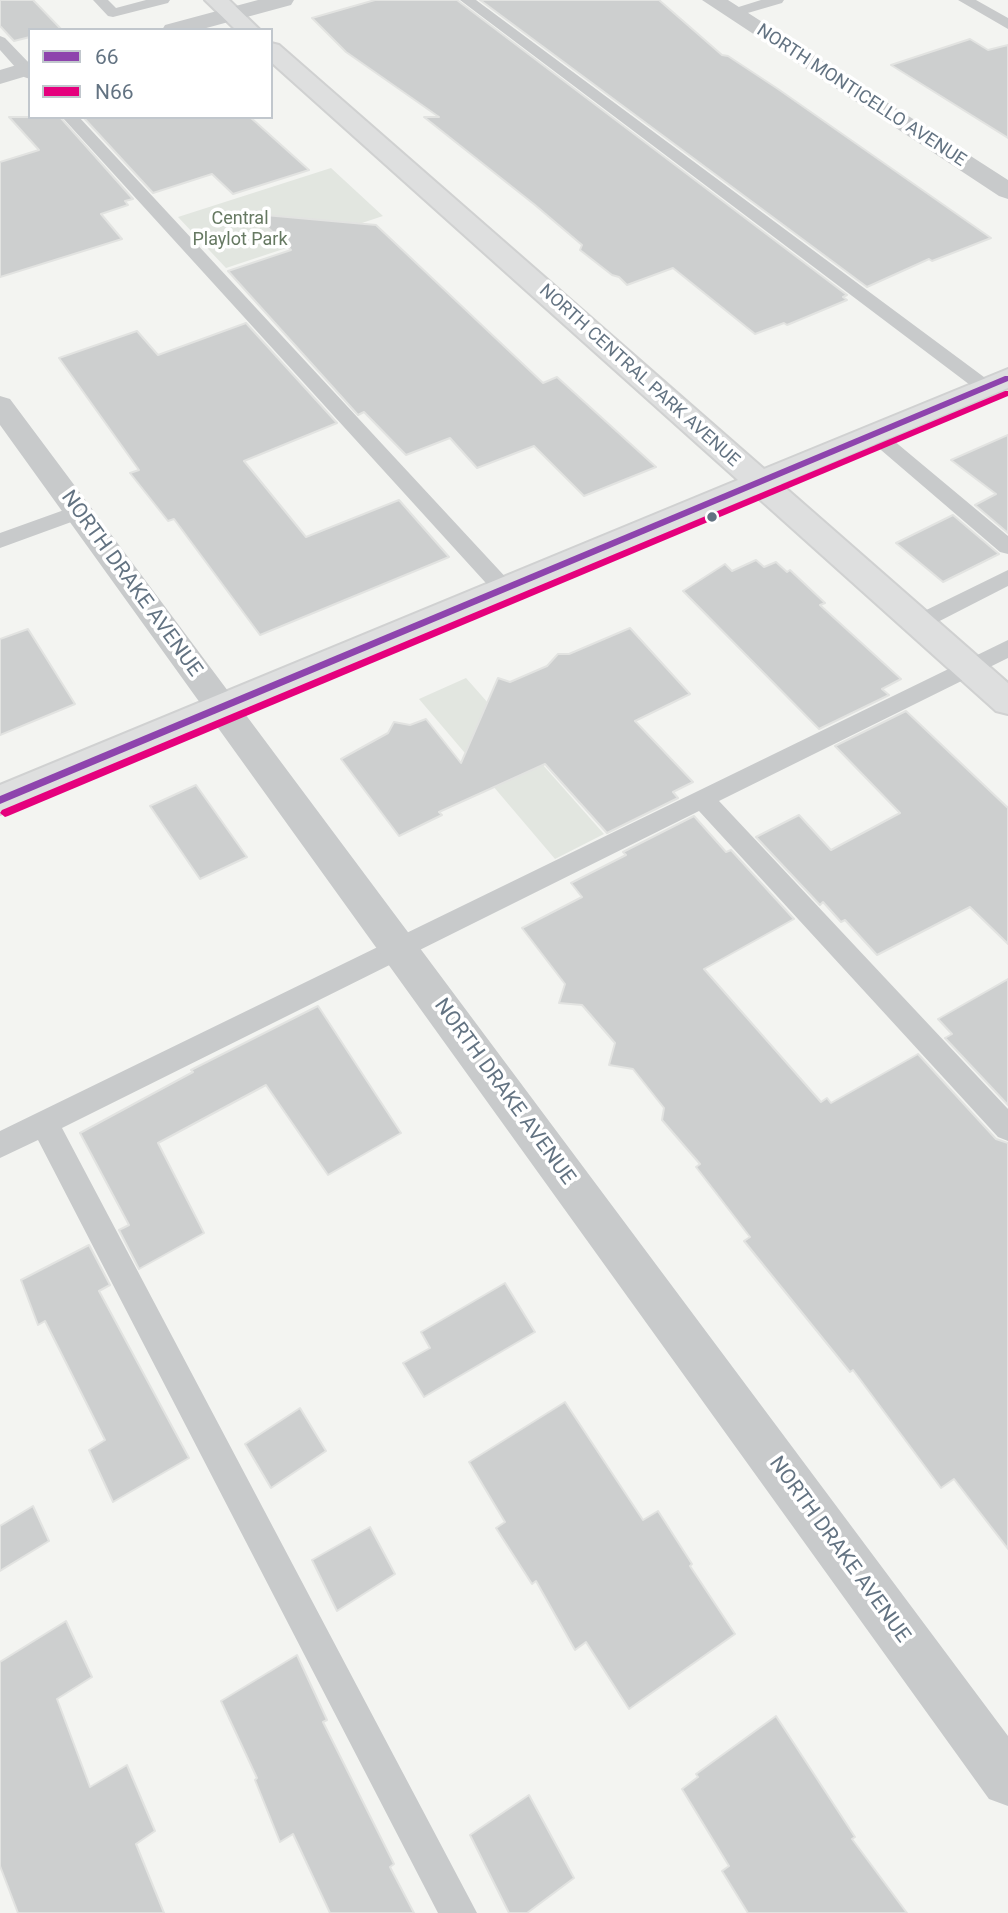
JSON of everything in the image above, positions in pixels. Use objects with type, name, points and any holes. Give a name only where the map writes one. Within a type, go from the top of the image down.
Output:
[{"type":"street","points":[[177,28],[223,7],[283,0]]},
{"type":"street","name":"NORTH MONTICELLO AVENUE","points":[[713,0],[1008,191]]},
{"type":"street","points":[[223,7],[247,28]]},
{"type":"street","name":"NORTH CENTRAL PARK AVENUE","points":[[273,52],[1008,702]]},
{"type":"street","points":[[0,76],[28,71]]},
{"type":"street","points":[[0,800],[996,382]]},
{"type":"street","name":"NORTH DRAKE AVENUE","points":[[0,405],[1008,1780]]},
{"type":"lane","points":[[100,0],[113,13],[163,0]]},
{"type":"lane","points":[[467,0],[996,382]]},
{"type":"lane","points":[[734,13],[777,0]]},
{"type":"lane","points":[[965,0],[1008,24]]},
{"type":"lane","points":[[0,41],[28,71]]},
{"type":"lane","points":[[72,119],[503,588]]},
{"type":"lane","points":[[874,433],[1008,547]]},
{"type":"lane","points":[[0,541],[78,512]]},
{"type":"lane","points":[[918,623],[1008,578]]},
{"type":"lane","points":[[0,1145],[1008,648]]},
{"type":"lane","points":[[702,799],[1008,1128]]},
{"type":"lane","points":[[44,1123],[458,1913]]},
{"type":"green space","name":"Central Playlot Park","points":[[331,168],[383,216],[226,268],[178,217]]},
{"type":"green space","points":[[466,678],[604,834],[555,859],[419,699]]},
{"type":"building","points":[[0,0],[33,0],[60,28],[28,28],[28,38],[14,41],[0,26]]},
{"type":"building","points":[[375,0],[457,0],[847,295],[843,297],[847,300],[787,325],[784,323],[755,334],[673,268],[627,285],[580,250],[582,245],[424,117],[439,117],[346,52],[312,18]]},
{"type":"building","points":[[480,0],[659,0],[722,55],[728,56],[778,89],[991,238],[932,261],[929,259],[867,287]]},
{"type":"building","points":[[970,39],[988,50],[1008,45],[1008,138],[891,65]]},
{"type":"building","points":[[9,117],[62,119],[133,199],[125,201],[128,205],[101,214],[122,239],[0,277],[0,162],[39,150]]},
{"type":"building","points":[[85,119],[252,119],[309,170],[233,194],[212,174],[153,193]]},
{"type":"building","points":[[254,214],[376,225],[543,383],[557,377],[656,467],[584,496],[534,446],[477,468],[450,438],[406,455],[364,412],[358,415],[228,271],[291,250]]},
{"type":"building","points":[[246,323],[337,423],[244,461],[306,537],[399,500],[449,557],[260,635],[174,519],[168,521],[130,473],[139,470],[59,358],[137,331],[158,355]]},
{"type":"building","points":[[1008,435],[1008,533],[975,505],[996,494],[951,460]]},
{"type":"building","points":[[953,515],[999,554],[943,582],[896,543]]},
{"type":"building","points":[[756,560],[764,567],[776,562],[787,572],[790,570],[825,603],[820,605],[901,679],[882,689],[889,695],[819,729],[683,591],[725,564],[732,571]]},
{"type":"building","points":[[630,628],[690,694],[635,721],[693,782],[673,792],[678,798],[607,833],[545,764],[439,812],[442,815],[399,836],[341,759],[388,733],[394,722],[410,725],[426,719],[461,763],[498,678],[510,682],[547,666],[558,654],[569,654]]},
{"type":"building","points":[[28,629],[75,704],[0,735],[0,639]]},
{"type":"building","points":[[906,711],[1008,808],[1008,944],[970,907],[877,955],[845,920],[841,922],[823,902],[820,905],[756,837],[799,815],[831,850],[900,813],[835,746]]},
{"type":"building","points":[[196,785],[247,857],[200,879],[150,806]]},
{"type":"building","points":[[694,816],[726,852],[731,850],[794,919],[704,969],[821,1102],[827,1098],[831,1103],[918,1054],[996,1139],[1008,1143],[1008,1549],[954,1479],[941,1488],[853,1370],[850,1372],[744,1241],[750,1237],[696,1167],[700,1164],[662,1120],[664,1108],[633,1069],[609,1065],[615,1043],[582,1005],[559,1003],[565,984],[522,928],[582,897],[571,883],[626,855],[623,852]]},
{"type":"building","points":[[1008,979],[1008,1105],[945,1038],[952,1034],[938,1019]]},
{"type":"building","points":[[318,1006],[401,1133],[328,1175],[266,1085],[158,1143],[204,1233],[139,1269],[119,1230],[129,1225],[80,1133],[193,1072],[191,1070]]},
{"type":"building","points":[[89,1245],[110,1285],[99,1291],[189,1458],[113,1502],[89,1450],[105,1440],[45,1321],[38,1325],[21,1280]]},
{"type":"building","points":[[505,1283],[535,1332],[424,1397],[403,1363],[430,1348],[421,1332]]},
{"type":"building","points":[[565,1402],[643,1520],[658,1511],[735,1634],[629,1709],[586,1642],[575,1650],[536,1581],[532,1584],[496,1528],[505,1522],[469,1462]]},
{"type":"building","points":[[300,1408],[326,1451],[271,1488],[245,1444]]},
{"type":"building","points":[[33,1506],[49,1541],[0,1571],[0,1526]]},
{"type":"building","points":[[370,1527],[395,1574],[337,1611],[312,1560]]},
{"type":"building","points":[[66,1621],[92,1677],[57,1699],[90,1787],[127,1765],[155,1831],[136,1844],[164,1913],[18,1913],[0,1866],[0,1662]]},
{"type":"building","points":[[297,1655],[327,1720],[323,1722],[394,1864],[390,1867],[414,1913],[330,1913],[293,1834],[280,1842],[255,1780],[257,1778],[221,1701]]},
{"type":"building","points":[[776,1716],[855,1837],[852,1839],[907,1913],[748,1913],[722,1871],[729,1866],[682,1789],[698,1777],[696,1774]]},
{"type":"building","points":[[529,1795],[574,1878],[527,1913],[509,1913],[470,1835]]},
{"type":"transit line","name":"66","points":[[0,800],[1008,378]]},
{"type":"transit line","name":"N66","points":[[5,813],[1008,393]]}]
